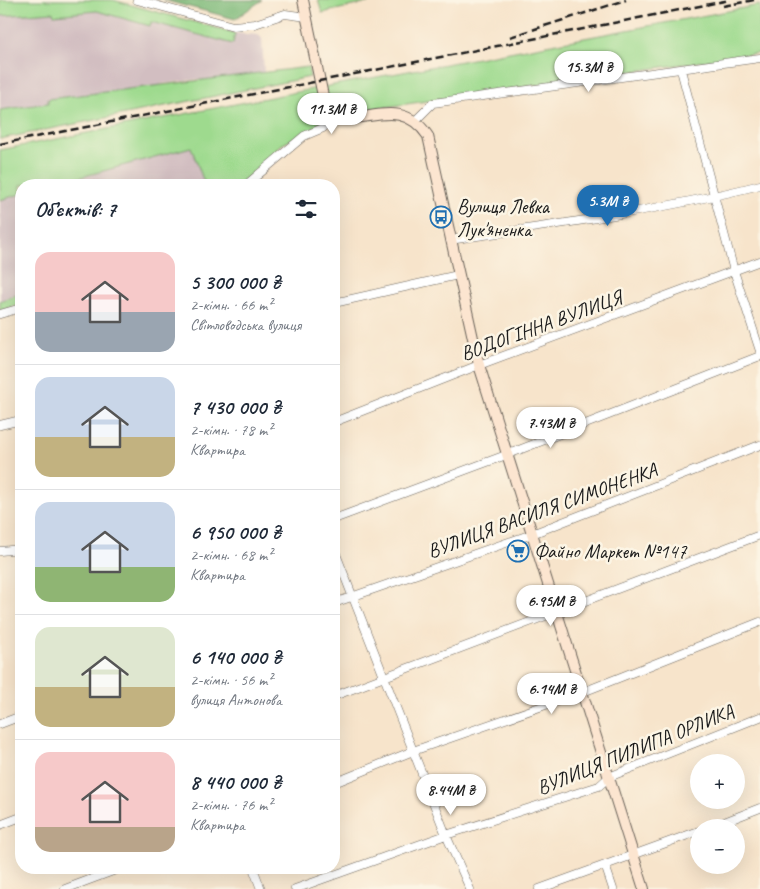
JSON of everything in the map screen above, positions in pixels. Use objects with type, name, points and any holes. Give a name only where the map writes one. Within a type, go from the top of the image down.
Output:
[{"type":"street","points":[[137,0],[233,26],[255,24],[285,14],[307,17]]},
{"type":"street","points":[[253,179],[304,136],[323,128],[327,121],[329,109],[323,96],[303,0]]},
{"type":"street","points":[[415,121],[433,103],[760,58]]},
{"type":"street","points":[[681,70],[716,196],[734,271],[760,351]]},
{"type":"street","points":[[329,109],[347,118],[395,113],[403,114],[415,121],[423,130],[432,150],[450,240],[479,365],[644,889]]},
{"type":"street","points":[[450,240],[548,226],[716,196],[760,185]]},
{"type":"street","name":"ВОДОГІННА ВУЛИЦЯ","points":[[340,420],[479,365],[760,261]]},
{"type":"street","points":[[340,302],[458,275]]},
{"type":"street","points":[[0,314],[15,310]]},
{"type":"street","points":[[340,517],[506,455],[760,356]]},
{"type":"street","points":[[0,425],[15,421]]},
{"type":"street","name":"ВУЛИЦЯ ВАСИЛЯ СИМОНЕНКА","points":[[340,601],[532,534],[760,445]]},
{"type":"street","points":[[340,694],[558,613],[760,535]]},
{"type":"street","points":[[0,551],[15,550]]},
{"type":"street","points":[[340,565],[446,835],[470,889]]},
{"type":"street","points":[[340,781],[413,751],[583,692],[760,622]]},
{"type":"street","name":"ВУЛИЦЯ ПИЛИПА ОРЛИКА","points":[[340,873],[446,835],[599,786],[609,777],[760,717]]},
{"type":"street","points":[[0,724],[15,718]]},
{"type":"street","points":[[731,819],[760,808]]},
{"type":"street","points":[[0,826],[15,820]]},
{"type":"street","points":[[539,889],[690,834]]},
{"type":"street","points":[[605,865],[613,889]]},
{"type":"street","points":[[65,889],[105,874]]},
{"type":"street","points":[[255,874],[261,889]]},
{"type":"street","name":"ВУЛИЦЯ ПИЛИПА ОРЛИКА","points":[[295,889],[337,874]]},
{"type":"shaded area","points":[[97,11],[150,26],[151,22],[233,44],[235,33],[259,35],[262,38],[264,73],[199,81],[199,79],[161,84],[161,86],[48,99],[48,103],[0,110],[0,16],[53,12],[54,15]]},
{"type":"shaded area","points":[[191,147],[203,179],[74,179]]},
{"type":"shaded area","points":[[15,196],[15,295],[0,301],[0,200]]},
{"type":"green space","points":[[0,0],[113,0],[235,33],[233,44],[151,22],[150,26],[97,11],[54,15],[53,12],[0,16]]},
{"type":"green space","points":[[163,0],[262,0],[235,19]]},
{"type":"green space","points":[[318,0],[380,0],[322,13]]},
{"type":"green space","points":[[760,5],[760,53],[351,112],[335,106],[322,108],[323,115],[318,126],[281,145],[246,179],[203,179],[191,147],[74,179],[15,179],[15,196],[0,200],[0,150]]},
{"type":"green space","points":[[308,67],[310,77],[0,139],[0,110],[48,103],[48,99]]},
{"type":"green space","points":[[15,295],[15,306],[0,311],[0,301]]},
{"type":"railway","points":[[510,37],[626,0]]},
{"type":"railway","points":[[0,144],[730,0]]},
{"type":"railway","points":[[723,6],[754,0]]},
{"type":"place","name":"Вулиця Левка Лук'яненка","points":[[441,217]]},
{"type":"place","name":"Файно Маркет №147","points":[[518,551]]}]
